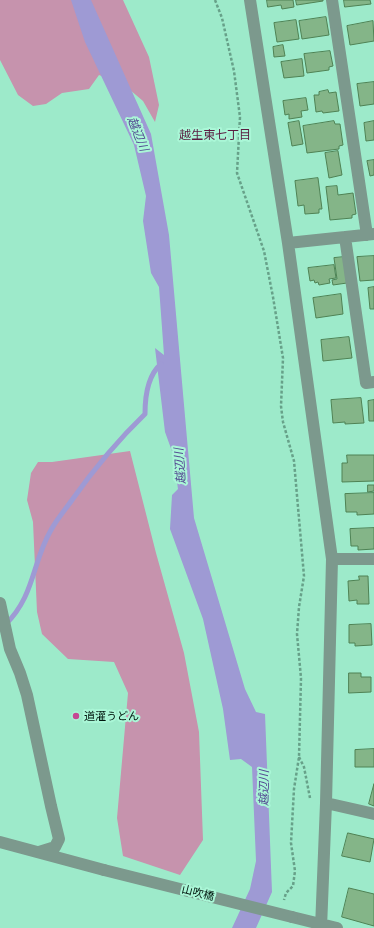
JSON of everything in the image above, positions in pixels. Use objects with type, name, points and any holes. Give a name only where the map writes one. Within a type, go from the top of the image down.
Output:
[{"type":"street","points":[[250,0],[288,243],[332,559],[326,803],[321,926]]},
{"type":"street","points":[[288,243],[371,234],[332,0]]},
{"type":"street","points":[[345,237],[366,383],[374,382]]},
{"type":"street","points":[[332,559],[374,559]]},
{"type":"street","points":[[0,603],[10,649],[27,695],[51,806],[60,839],[55,847],[39,852]]},
{"type":"street","points":[[326,803],[374,814]]},
{"type":"street","name":"山吹橋","points":[[0,842],[104,870],[292,917],[321,926],[337,928]]},
{"type":"path","points":[[215,0],[222,18],[234,71],[240,117],[237,173],[264,251],[276,310],[282,358],[281,406],[283,422],[294,461],[304,576],[299,607],[297,634],[301,678],[299,757],[294,789],[291,844],[295,871],[293,886],[286,894],[282,907]]},
{"type":"shaded area","points":[[0,0],[123,0],[149,57],[159,105],[155,122],[143,101],[123,84],[99,75],[89,89],[62,93],[46,104],[33,106],[18,95],[0,60]]},
{"type":"shaded area","points":[[130,451],[156,553],[184,653],[199,732],[203,840],[180,875],[123,856],[117,818],[128,693],[114,662],[68,659],[42,634],[37,612],[33,522],[27,500],[31,473],[38,462],[52,462]]},
{"type":"water","name":"越辺川","points":[[71,0],[91,0],[151,134],[169,235],[194,518],[245,689],[256,712],[265,714],[272,892],[256,928],[232,928],[250,889],[256,861],[252,767],[241,759],[230,760],[223,709],[203,619],[170,529],[172,495],[178,489],[173,454],[165,432],[155,348],[164,355],[159,287],[151,273],[143,221],[146,196],[134,145],[85,42]]},
{"type":"building","points":[[267,0],[293,0],[294,7],[282,9],[281,5],[268,7]]},
{"type":"building","points":[[296,0],[323,0],[323,1],[297,5]]},
{"type":"building","points":[[344,0],[370,0],[371,4],[345,7]]},
{"type":"building","points":[[326,17],[329,35],[302,39],[299,21]]},
{"type":"building","points":[[296,20],[299,39],[277,42],[274,23]]},
{"type":"building","points":[[373,21],[374,41],[350,45],[347,26]]},
{"type":"building","points":[[283,45],[285,56],[274,57],[273,47]]},
{"type":"building","points":[[330,51],[333,66],[329,67],[329,70],[307,73],[304,54]]},
{"type":"building","points":[[302,59],[304,76],[284,78],[281,62]]},
{"type":"building","points":[[374,82],[374,104],[360,106],[357,84]]},
{"type":"building","points":[[328,90],[329,93],[336,92],[339,111],[323,113],[322,111],[316,112],[314,95],[319,95],[319,92]]},
{"type":"building","points":[[306,98],[308,110],[301,111],[302,117],[289,119],[289,114],[285,115],[283,101]]},
{"type":"building","points":[[299,121],[303,144],[292,146],[288,123]]},
{"type":"building","points":[[334,121],[335,124],[340,124],[343,145],[339,146],[339,149],[307,153],[303,126]]},
{"type":"building","points":[[374,121],[374,140],[366,141],[364,123]]},
{"type":"building","points":[[338,151],[342,175],[329,178],[325,153]]},
{"type":"building","points":[[374,160],[374,175],[370,176],[367,161]]},
{"type":"building","points":[[318,178],[322,209],[319,209],[319,213],[305,214],[304,205],[298,206],[295,181]]},
{"type":"building","points":[[337,186],[338,195],[353,193],[356,214],[352,215],[352,218],[330,220],[326,187]]},
{"type":"building","points":[[374,256],[374,280],[360,281],[357,257]]},
{"type":"building","points":[[344,257],[347,283],[333,285],[332,280],[337,279],[334,258]]},
{"type":"building","points":[[334,265],[336,278],[329,279],[330,283],[319,285],[318,282],[315,283],[314,280],[310,281],[308,268]]},
{"type":"building","points":[[374,287],[374,309],[370,309],[368,288]]},
{"type":"building","points":[[341,294],[343,314],[316,318],[313,298]]},
{"type":"building","points":[[349,337],[352,358],[323,361],[321,340]]},
{"type":"building","points":[[361,398],[364,423],[333,423],[331,400]]},
{"type":"building","points":[[374,400],[374,421],[369,421],[368,401]]},
{"type":"building","points":[[347,455],[374,455],[374,481],[342,482],[342,463],[347,463]]},
{"type":"building","points":[[368,485],[374,485],[374,491],[368,492]]},
{"type":"building","points":[[374,493],[374,514],[357,515],[357,512],[346,512],[345,494]]},
{"type":"building","points":[[374,528],[374,549],[358,550],[358,546],[351,546],[350,529]]},
{"type":"building","points":[[359,576],[368,576],[369,604],[357,604],[357,600],[349,601],[348,581],[359,580]]},
{"type":"building","points":[[371,624],[372,645],[355,646],[355,643],[349,643],[349,625]]},
{"type":"building","points":[[349,673],[361,673],[361,677],[371,677],[371,692],[349,693]]},
{"type":"building","points":[[374,749],[374,767],[355,767],[355,750]]},
{"type":"building","points":[[374,784],[374,806],[369,804]]},
{"type":"building","points":[[348,833],[374,839],[370,862],[342,856]]},
{"type":"building","points":[[349,888],[374,894],[374,926],[342,917]]},
{"type":"waterway","points":[[5,625],[15,614],[28,591],[40,554],[56,522],[107,455],[145,414],[146,394],[148,387],[153,374],[161,364]]},
{"type":"place","name":"道灌うどん","points":[[76,716]]},
{"type":"district","name":"越生東七丁目","points":[[215,135]]}]
